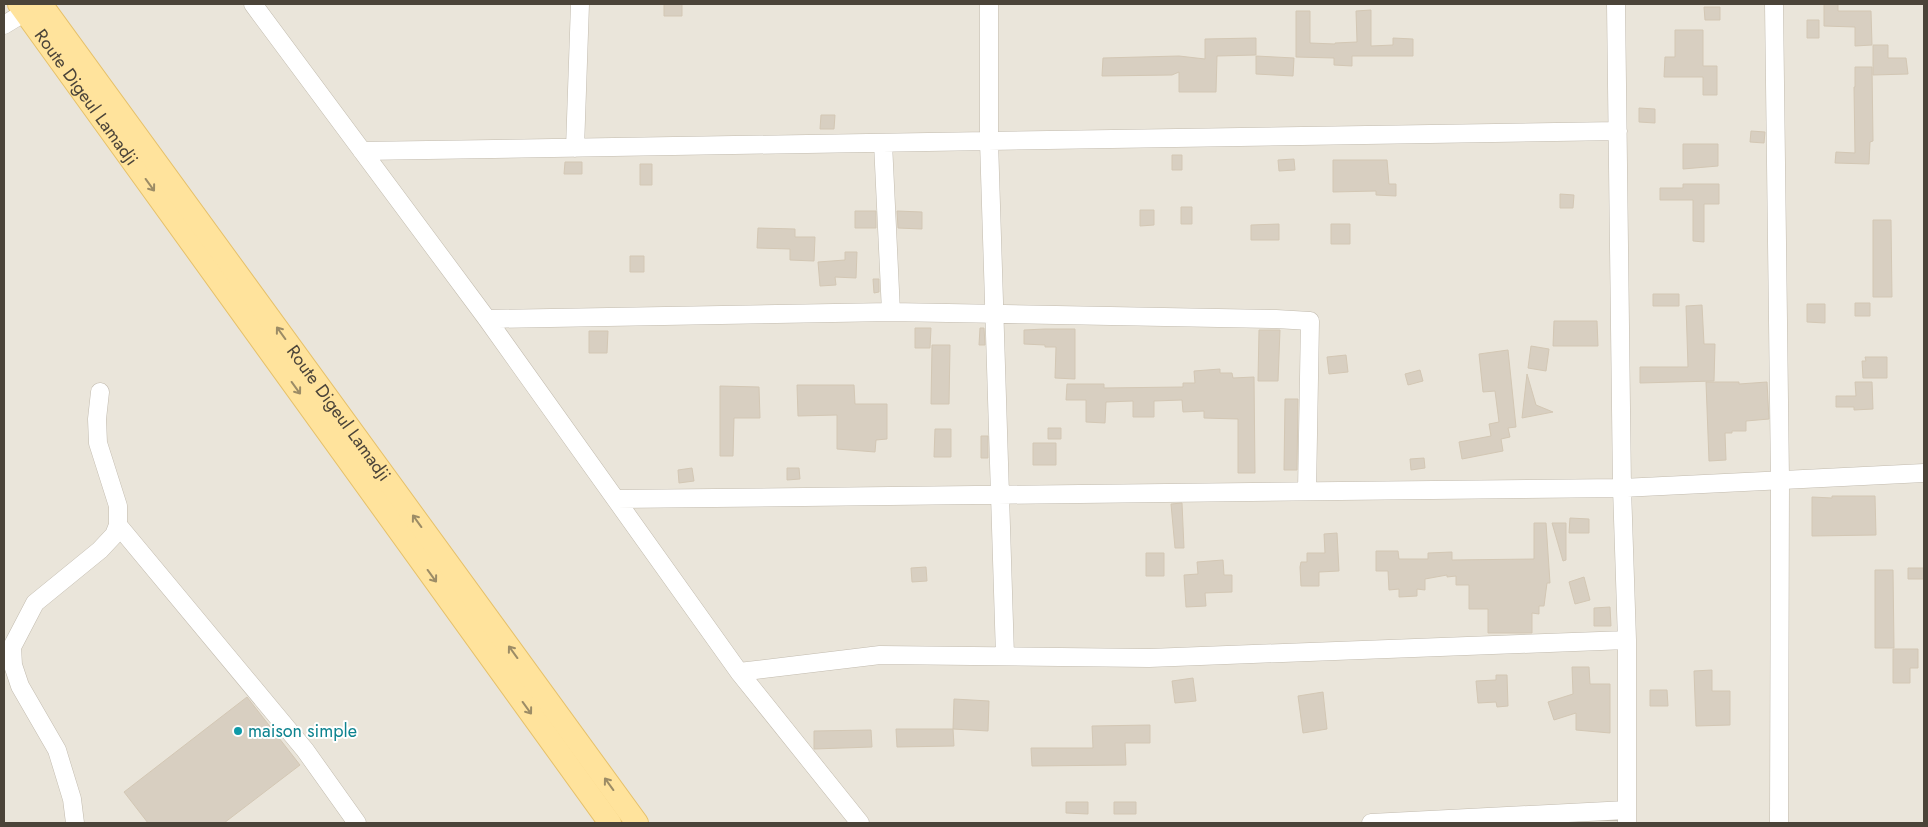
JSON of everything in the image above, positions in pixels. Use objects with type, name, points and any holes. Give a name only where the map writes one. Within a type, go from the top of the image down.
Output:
[{"type":"main road","name":"Route Digeul Lamadji","points":[[31,6],[610,823]]},
{"type":"main road","name":"Route Digeul Lamadji","points":[[31,6],[637,823]]},
{"type":"street","points":[[254,4],[487,319],[740,672],[860,823]]},
{"type":"street","points":[[575,148],[580,4]]},
{"type":"street","points":[[990,4],[988,141],[1005,656]]},
{"type":"street","points":[[1371,823],[1627,817],[1627,640],[1622,488],[1616,4]]},
{"type":"street","points":[[1774,4],[1780,480],[1779,823]]},
{"type":"street","points":[[4,25],[31,6]]},
{"type":"street","points":[[362,151],[1618,131]]},
{"type":"street","points":[[884,143],[891,312]]},
{"type":"street","points":[[487,319],[891,312],[1310,321],[1306,491]]},
{"type":"street","points":[[75,823],[72,799],[57,750],[8,668],[8,646],[36,604],[100,550],[114,536],[118,525],[118,506],[98,443],[97,419],[100,392]]},
{"type":"street","points":[[616,500],[1622,488],[1924,473]]},
{"type":"street","points":[[118,525],[305,750],[357,823]]},
{"type":"street","points":[[740,672],[880,655],[1149,658],[1627,640]]},
{"type":"shaded area","points":[[4,4],[1924,4],[1924,823],[4,823]]},
{"type":"building","points":[[664,4],[682,4],[682,16],[664,16]]},
{"type":"building","points":[[1824,4],[1838,4],[1838,11],[1871,11],[1872,45],[1855,46],[1855,27],[1824,26]]},
{"type":"building","points":[[1704,7],[1720,7],[1720,20],[1705,20]]},
{"type":"building","points":[[1371,10],[1371,46],[1393,45],[1393,38],[1413,39],[1413,56],[1352,56],[1352,66],[1334,65],[1334,58],[1296,57],[1296,11],[1310,11],[1310,43],[1335,44],[1357,42],[1356,11]]},
{"type":"building","points":[[1807,20],[1819,20],[1819,38],[1807,38]]},
{"type":"building","points":[[1675,30],[1703,30],[1703,66],[1717,66],[1717,95],[1703,95],[1703,77],[1664,77],[1665,57],[1675,57]]},
{"type":"building","points":[[1256,38],[1256,55],[1217,56],[1216,92],[1179,92],[1179,72],[1172,75],[1102,76],[1103,58],[1179,56],[1205,59],[1205,39]]},
{"type":"building","points":[[1873,45],[1888,45],[1888,58],[1906,58],[1908,74],[1873,75]]},
{"type":"building","points":[[1256,56],[1294,58],[1293,76],[1256,74]]},
{"type":"building","points":[[1855,67],[1872,67],[1873,141],[1870,142],[1869,164],[1835,163],[1836,152],[1855,153]]},
{"type":"building","points":[[1639,108],[1655,109],[1655,123],[1639,122]]},
{"type":"building","points":[[821,115],[835,115],[834,129],[820,129]]},
{"type":"building","points":[[1751,131],[1765,132],[1764,143],[1750,142]]},
{"type":"building","points":[[1683,144],[1718,144],[1718,166],[1683,169]]},
{"type":"building","points":[[1172,155],[1182,155],[1182,170],[1172,170]]},
{"type":"building","points":[[1294,159],[1295,170],[1279,171],[1278,160]]},
{"type":"building","points":[[1333,160],[1387,160],[1389,184],[1396,184],[1396,196],[1376,195],[1376,191],[1333,192]]},
{"type":"building","points":[[565,162],[582,162],[582,174],[564,174]]},
{"type":"building","points":[[640,164],[652,164],[652,185],[640,185]]},
{"type":"building","points":[[1683,184],[1719,184],[1719,204],[1704,204],[1704,242],[1693,241],[1693,200],[1660,200],[1660,188],[1683,188]]},
{"type":"building","points":[[1560,194],[1574,195],[1573,208],[1560,208]]},
{"type":"building","points":[[1181,207],[1192,207],[1192,224],[1181,224]]},
{"type":"building","points":[[1140,210],[1154,210],[1154,225],[1140,226]]},
{"type":"building","points":[[855,211],[876,211],[876,228],[855,228]]},
{"type":"building","points":[[897,211],[922,212],[922,229],[898,228]]},
{"type":"building","points":[[1873,220],[1891,220],[1892,297],[1873,297]]},
{"type":"building","points":[[1279,224],[1279,240],[1251,240],[1251,225]]},
{"type":"building","points":[[1331,224],[1350,224],[1350,244],[1331,244]]},
{"type":"building","points":[[758,228],[795,229],[795,237],[815,237],[814,261],[790,260],[790,249],[757,248]]},
{"type":"building","points":[[845,252],[857,252],[856,278],[835,277],[836,285],[820,286],[818,262],[845,260]]},
{"type":"building","points":[[630,256],[644,256],[644,272],[630,272]]},
{"type":"building","points":[[873,279],[879,279],[879,292],[874,293]]},
{"type":"building","points":[[1653,294],[1679,294],[1679,306],[1653,306]]},
{"type":"building","points":[[1855,303],[1870,303],[1870,316],[1855,316]]},
{"type":"building","points":[[1807,304],[1825,304],[1825,323],[1807,322]]},
{"type":"building","points":[[1702,305],[1704,344],[1715,344],[1714,381],[1640,383],[1640,367],[1688,367],[1686,306]]},
{"type":"building","points":[[1554,321],[1597,321],[1598,346],[1553,346]]},
{"type":"building","points":[[915,328],[931,328],[930,348],[915,348]]},
{"type":"building","points":[[980,328],[984,328],[985,345],[979,345]]},
{"type":"building","points":[[1075,329],[1075,379],[1055,378],[1056,347],[1024,344],[1024,330]]},
{"type":"building","points":[[1259,330],[1280,330],[1278,381],[1258,381]]},
{"type":"building","points":[[589,331],[608,331],[607,353],[589,353]]},
{"type":"building","points":[[932,345],[950,345],[949,404],[931,404]]},
{"type":"building","points":[[1531,346],[1549,349],[1546,371],[1528,368]]},
{"type":"building","points":[[1508,350],[1516,427],[1508,428],[1510,437],[1501,439],[1503,451],[1462,459],[1459,442],[1491,436],[1489,424],[1499,422],[1495,391],[1483,392],[1479,354]]},
{"type":"building","points":[[1346,355],[1348,372],[1329,374],[1327,357]]},
{"type":"building","points":[[1865,357],[1887,357],[1887,378],[1863,378],[1862,361],[1866,361]]},
{"type":"building","points":[[1220,369],[1220,373],[1232,373],[1233,378],[1254,377],[1255,473],[1238,473],[1238,419],[1204,418],[1204,411],[1183,412],[1182,400],[1154,401],[1154,417],[1133,417],[1133,401],[1106,402],[1105,423],[1086,422],[1086,400],[1066,400],[1067,384],[1104,384],[1104,388],[1183,387],[1183,383],[1195,383],[1194,371]]},
{"type":"building","points":[[1420,370],[1423,381],[1408,385],[1405,374]]},
{"type":"building","points":[[1527,374],[1536,405],[1553,412],[1522,418]]},
{"type":"building","points":[[1706,382],[1739,382],[1739,384],[1767,382],[1769,419],[1746,421],[1746,431],[1725,433],[1726,460],[1709,461]]},
{"type":"building","points":[[1855,382],[1872,382],[1873,409],[1854,410],[1854,407],[1836,407],[1836,396],[1856,396]]},
{"type":"building","points":[[797,385],[854,385],[855,404],[887,404],[887,439],[876,440],[875,452],[837,449],[837,415],[798,416]]},
{"type":"building","points":[[720,386],[759,387],[760,418],[734,418],[733,456],[720,456]]},
{"type":"building","points":[[1285,399],[1298,399],[1297,470],[1284,470]]},
{"type":"building","points":[[1048,428],[1061,428],[1061,439],[1048,439]]},
{"type":"building","points":[[935,429],[951,429],[951,457],[934,457]]},
{"type":"building","points":[[981,436],[988,436],[988,458],[981,458]]},
{"type":"building","points":[[1033,443],[1056,443],[1056,465],[1033,465]]},
{"type":"building","points":[[1424,458],[1425,468],[1411,470],[1410,459]]},
{"type":"building","points":[[692,468],[694,481],[679,483],[678,470]]},
{"type":"building","points":[[787,468],[799,468],[800,479],[787,480]]},
{"type":"building","points":[[1832,496],[1875,496],[1876,535],[1812,536],[1812,497],[1832,498]]},
{"type":"building","points":[[1182,503],[1184,548],[1175,548],[1171,504]]},
{"type":"building","points":[[1570,518],[1589,519],[1589,533],[1569,533]]},
{"type":"building","points":[[1534,523],[1546,523],[1550,583],[1547,583],[1544,606],[1539,606],[1539,614],[1532,613],[1532,633],[1488,633],[1488,609],[1469,609],[1469,585],[1456,585],[1456,576],[1447,577],[1447,575],[1425,579],[1425,590],[1417,589],[1417,596],[1399,597],[1399,589],[1389,590],[1388,571],[1376,571],[1376,551],[1398,551],[1399,559],[1428,559],[1428,553],[1452,552],[1452,560],[1534,559]]},
{"type":"building","points":[[1552,523],[1566,523],[1566,560],[1563,561]]},
{"type":"building","points":[[1337,533],[1339,571],[1319,572],[1319,586],[1301,586],[1300,567],[1301,562],[1307,562],[1307,553],[1325,553],[1324,534]]},
{"type":"building","points":[[1146,553],[1164,553],[1164,576],[1146,576]]},
{"type":"building","points":[[1223,560],[1224,575],[1232,575],[1232,592],[1205,593],[1206,606],[1186,607],[1184,575],[1198,574],[1197,562]]},
{"type":"building","points":[[926,567],[927,581],[912,582],[911,568]]},
{"type":"building","points":[[1908,568],[1924,568],[1924,579],[1908,579]]},
{"type":"building","points":[[1875,570],[1893,570],[1894,648],[1875,648]]},
{"type":"building","points":[[1584,577],[1590,600],[1575,604],[1569,582]]},
{"type":"building","points":[[1610,607],[1611,626],[1594,626],[1594,608]]},
{"type":"building","points":[[1893,649],[1918,649],[1918,668],[1910,668],[1910,683],[1893,683]]},
{"type":"building","points":[[1572,667],[1589,667],[1590,684],[1610,684],[1610,733],[1576,730],[1576,713],[1554,720],[1548,702],[1573,694]]},
{"type":"building","points":[[1712,670],[1712,691],[1730,691],[1730,725],[1696,726],[1694,671]]},
{"type":"building","points":[[1496,675],[1507,675],[1508,706],[1497,707],[1496,702],[1478,703],[1476,681],[1496,680]]},
{"type":"building","points":[[1193,678],[1196,701],[1175,703],[1172,681]]},
{"type":"building","points":[[1650,690],[1667,690],[1668,706],[1650,706]]},
{"type":"building","points":[[1323,692],[1327,729],[1303,733],[1298,696]]},
{"type":"building","name":"maison simple","points":[[247,697],[300,765],[224,823],[148,823],[124,792]]},
{"type":"building","points":[[954,699],[989,701],[988,731],[953,729]]},
{"type":"building","points":[[1150,725],[1150,743],[1125,743],[1126,765],[1032,766],[1031,748],[1093,748],[1092,726]]},
{"type":"building","points":[[896,729],[953,729],[954,746],[897,747]]},
{"type":"building","points":[[871,730],[872,747],[814,749],[814,731]]},
{"type":"building","points":[[1066,802],[1088,802],[1088,814],[1066,813]]},
{"type":"building","points":[[1114,802],[1136,802],[1136,814],[1114,814]]},
{"type":"place","name":"maison simple","points":[[238,731]]}]
